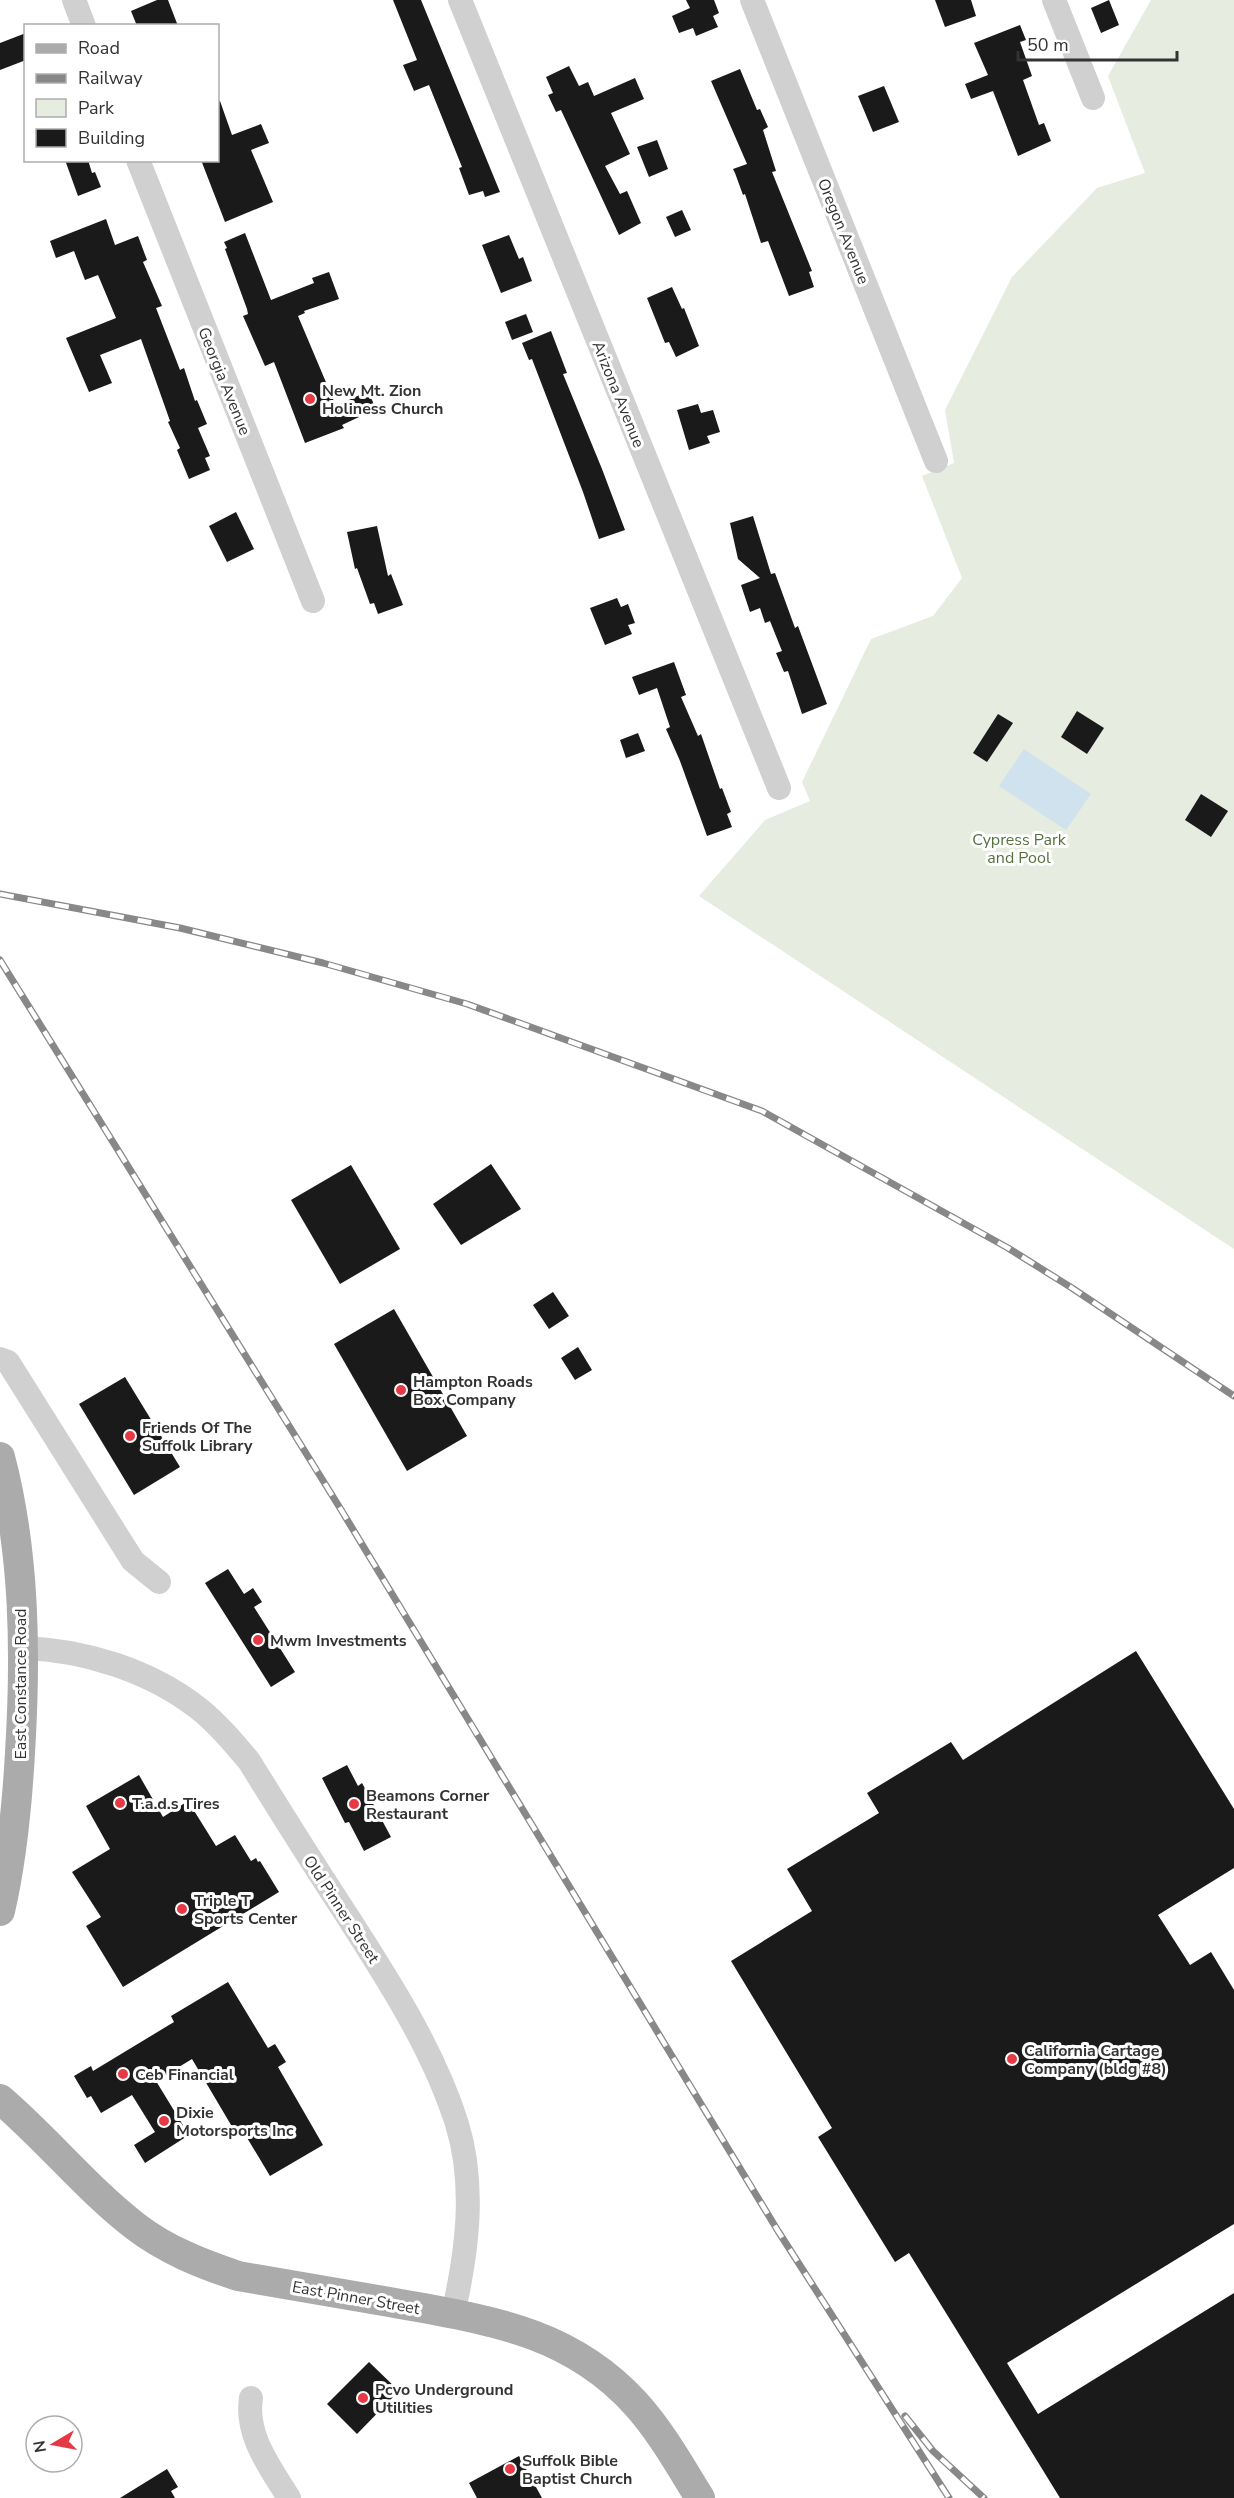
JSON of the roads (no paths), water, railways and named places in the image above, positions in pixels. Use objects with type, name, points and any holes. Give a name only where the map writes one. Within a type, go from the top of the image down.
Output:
[{"type":"main road","name":"East Constance Road","points":[[0,1457],[13,1527],[23,1648],[23,1701],[18,1792],[0,1911]]},
{"type":"main road","name":"East Pinner Street","points":[[0,2099],[135,2226],[167,2247],[193,2260],[238,2276],[496,2322],[540,2337],[575,2354],[607,2377],[635,2403],[660,2433],[700,2498]]},
{"type":"street","points":[[74,0],[83,24]]},
{"type":"street","name":"Arizona Avenue","points":[[460,0],[778,788]]},
{"type":"street","name":"Oregon Avenue","points":[[752,0],[936,461]]},
{"type":"street","points":[[1054,0],[1093,98]]},
{"type":"street","name":"Georgia Avenue","points":[[139,162],[313,601]]},
{"type":"street","points":[[0,1359],[8,1362],[133,1561],[159,1582]]},
{"type":"street","name":"Old Pinner Street","points":[[23,1648],[67,1653],[116,1664],[147,1676],[198,1708],[225,1733],[249,1761],[404,2007],[433,2064],[457,2124],[467,2184],[467,2228],[463,2271],[453,2314]]},
{"type":"street","points":[[251,2398],[248,2414],[251,2433],[289,2498]]},
{"type":"water","points":[[1024,749],[1091,794],[1066,830],[999,786]]},
{"type":"railway","points":[[0,894],[180,928],[323,963],[467,1004],[762,1111],[1008,1248],[1234,1396]]},
{"type":"railway","points":[[0,960],[340,1508],[778,2231],[949,2498]]},
{"type":"railway","points":[[905,2416],[933,2451],[984,2498]]},
{"type":"place","name":"New Mt. Zion Holiness Church","points":[[310,399]]},
{"type":"place","name":"Hampton Roads Box Company","points":[[401,1390]]},
{"type":"place","name":"Friends Of The Suffolk Library","points":[[130,1436]]},
{"type":"place","name":"Mwm Investments","points":[[258,1640]]},
{"type":"place","name":"T.a.d.s Tires","points":[[120,1803]]},
{"type":"place","name":"Beamons Corner Restaurant","points":[[354,1804]]},
{"type":"place","name":"Triple T Sports Center","points":[[182,1909]]},
{"type":"place","name":"California Cartage Company (bldg #8)","points":[[1012,2059]]},
{"type":"place","name":"Ceb Financial","points":[[123,2074]]},
{"type":"place","name":"Dixie Motorsports Inc","points":[[164,2121]]},
{"type":"place","name":"Pcvo Underground Utilities","points":[[363,2398]]},
{"type":"place","name":"Suffolk Bible Baptist Church","points":[[510,2469]]},
{"type":"park label","name":"Cypress Park and Pool","points":[[1019,848]]}]
